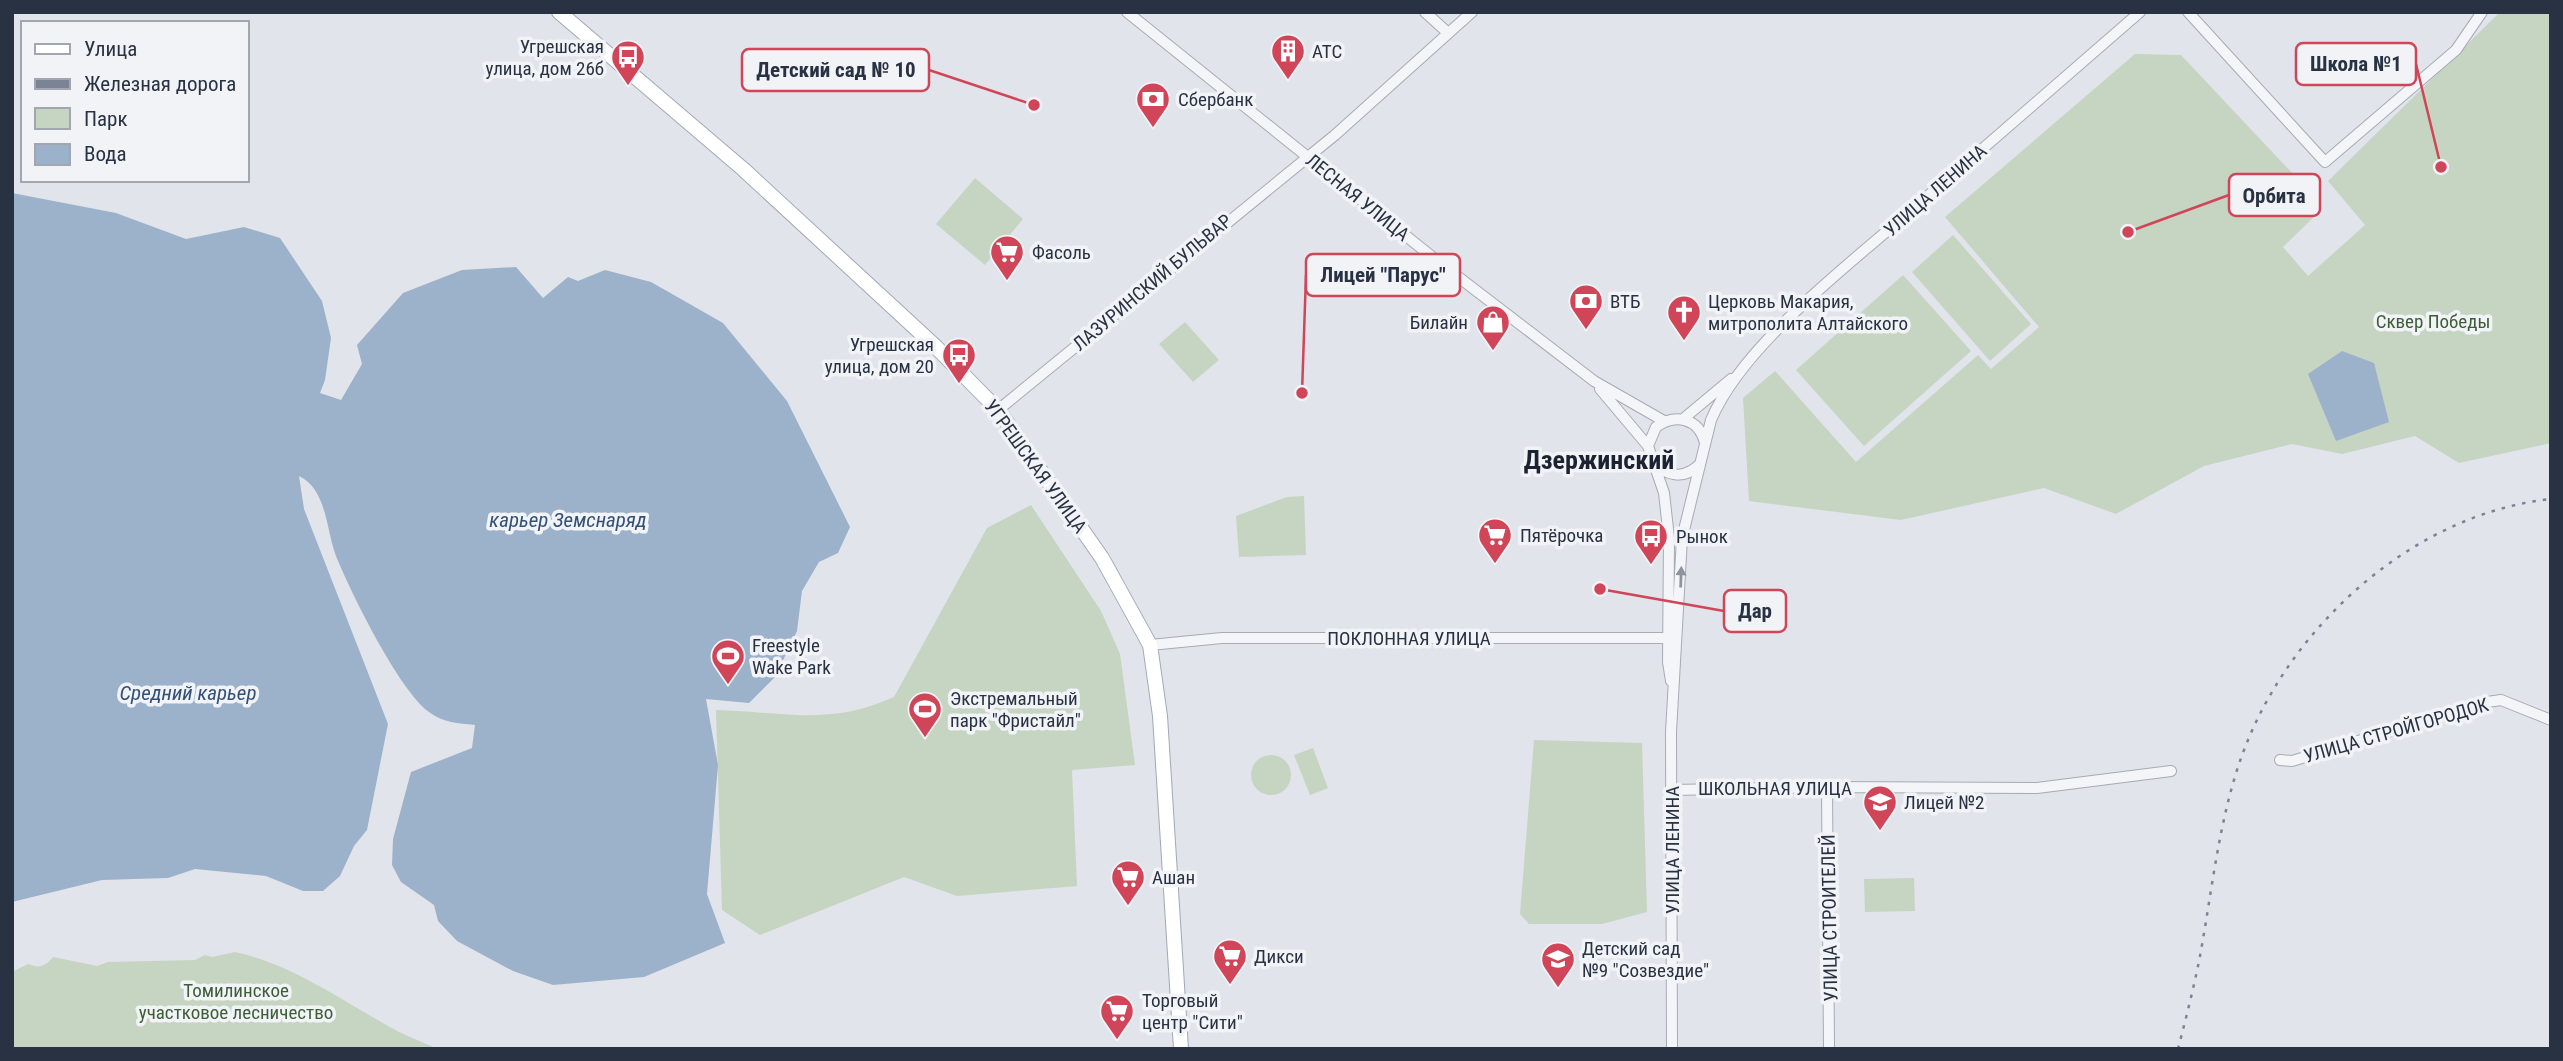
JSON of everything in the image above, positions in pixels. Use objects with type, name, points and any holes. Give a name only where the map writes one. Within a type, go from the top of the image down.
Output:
[{"type":"main road","name":"УГРЕШСКАЯ УЛИЦА","points":[[559,12],[734,160],[831,248],[998,410],[1101,558],[1150,645],[1160,716],[1181,1049]]},
{"type":"street","name":"ЛЕСНАЯ УЛИЦА","points":[[1127,12],[1594,381],[1664,421]]},
{"type":"street","points":[[1425,12],[1448,33]]},
{"type":"street","name":"ЛАЗУРИНСКИЙ БУЛЬВАР","points":[[998,410],[1307,156],[1472,12]]},
{"type":"street","name":"УЛИЦА ЛЕНИНА","points":[[1683,419],[1736,376],[1803,304],[2140,12]]},
{"type":"street","points":[[2188,12],[2325,162],[2456,50],[2479,16],[2466,12]]},
{"type":"street","name":"УЛИЦА ЛЕНИНА","points":[[1673,694],[1677,662],[1682,538],[1714,411],[1736,376]]},
{"type":"street","name":"УЛИЦА ЛЕНИНА","points":[[1594,381],[1648,446],[1657,467],[1669,538],[1669,638],[1673,694],[1672,1049]]},
{"type":"street","points":[[1648,446],[1651,436],[1664,421],[1683,419],[1699,428],[1706,449]]},
{"type":"street","points":[[1657,467],[1677,476],[1692,471],[1699,465]]},
{"type":"street","name":"ПОКЛОННАЯ УЛИЦА","points":[[1150,645],[1222,638],[1669,638]]},
{"type":"street","name":"УЛИЦА СТРОЙГОРОДОК","points":[[2280,760],[2292,761],[2487,702],[2501,700],[2551,720]]},
{"type":"street","name":"ШКОЛЬНАЯ УЛИЦА","points":[[1672,790],[1827,787],[2037,788],[2171,771]]},
{"type":"street","name":"УЛИЦА СТРОИТЕЛЕЙ","points":[[1827,787],[1829,1049]]},
{"type":"green space","name":"Сквер Победы","points":[[2500,12],[2551,12],[2551,443],[2459,463],[2415,436],[2342,454],[2292,444],[2204,466],[2116,514],[2044,488],[1901,520],[1749,501],[1743,398],[1775,371],[1856,462],[1978,355],[1991,369],[2039,327],[1945,217],[2135,54],[2181,55],[2309,191],[2302,198],[2317,214],[2283,247],[2308,276],[2365,225],[2328,181]]},
{"type":"green space","points":[[975,178],[1023,219],[985,265],[936,224]]},
{"type":"green space","points":[[1953,235],[2031,324],[1990,361],[1912,272]]},
{"type":"green space","points":[[1903,275],[1971,351],[1864,446],[1796,370]]},
{"type":"green space","points":[[1185,322],[1219,360],[1193,382],[1159,344]]},
{"type":"green space","points":[[1304,496],[1306,555],[1239,557],[1236,516],[1287,497]]},
{"type":"green space","name":"Экстремальный парк \"Фристайл\"","points":[[1031,505],[1101,611],[1120,654],[1135,765],[1072,770],[1077,886],[957,896],[904,877],[760,935],[722,910],[716,710],[828,714],[849,712],[894,697],[987,528]]},
{"type":"green space","points":[[1534,740],[1642,743],[1647,912],[1602,924],[1529,924],[1520,914]]},
{"type":"green space","points":[[1313,748],[1328,788],[1310,795],[1294,755]]},
{"type":"green space","points":[[1271,755],[1279,756],[1285,761],[1290,767],[1290,783],[1285,789],[1279,794],[1271,795],[1263,794],[1257,789],[1252,783],[1251,775],[1252,767],[1257,761],[1263,756]]},
{"type":"green space","points":[[1914,878],[1915,911],[1865,912],[1864,879]]},
{"type":"green space","name":"Томилинское участковое лесничество","points":[[235,952],[299,975],[399,1032],[438,1049],[12,1049],[12,972],[28,964],[42,966],[53,957],[97,966],[108,962],[195,960],[205,955],[212,957]]},
{"type":"water","points":[[12,193],[116,213],[186,239],[244,227],[280,238],[322,301],[331,338],[325,380],[320,393],[341,400],[362,364],[357,345],[403,293],[462,270],[516,267],[543,298],[568,277],[578,281],[605,270],[651,282],[723,323],[787,401],[850,527],[838,553],[819,562],[802,591],[797,631],[775,677],[749,703],[706,699],[718,765],[707,894],[725,943],[644,977],[553,985],[513,971],[457,941],[438,921],[434,905],[401,882],[392,865],[393,839],[411,772],[472,748],[475,725],[451,722],[435,716],[404,684],[377,640],[343,572],[315,490],[299,476],[304,509],[388,724],[367,830],[354,846],[340,876],[323,891],[303,891],[266,876],[195,869],[168,878],[102,880],[12,902]]},
{"type":"water","points":[[2342,351],[2374,363],[2389,422],[2336,441],[2308,374]]},
{"type":"railway","points":[[2178,1049],[2198,968],[2232,788],[2259,715],[2286,669],[2320,626],[2359,588],[2402,555],[2449,528],[2499,509],[2551,499]]},
{"type":"place","name":"АТС","points":[[1288,81]]},
{"type":"place","name":"Угрешская улица, дом 26б","points":[[628,87]]},
{"type":"place","name":"Детский сад № 10","points":[[1034,105]]},
{"type":"place","name":"Сбербанк","points":[[1153,129]]},
{"type":"place","name":"Школа №1","points":[[2441,167]]},
{"type":"place","name":"Орбита","points":[[2128,232]]},
{"type":"place","name":"Фасоль","points":[[1007,282]]},
{"type":"place","name":"ВТБ","points":[[1586,331]]},
{"type":"place","name":"Церковь Макария, митрополита Алтайского","points":[[1684,342]]},
{"type":"place","name":"Билайн","points":[[1493,352]]},
{"type":"place","name":"Угрешская улица, дом 20","points":[[959,385]]},
{"type":"place","name":"Лицей \"Парус\"","points":[[1302,393]]},
{"type":"place","name":"Пятёрочка","points":[[1495,565]]},
{"type":"place","name":"Рынок","points":[[1651,566]]},
{"type":"place","name":"Дар","points":[[1600,589]]},
{"type":"place","name":"Freestyle Wake Park","points":[[728,686]]},
{"type":"place","name":"Экстремальный парк \"Фристайл\"","points":[[925,739]]},
{"type":"place","name":"Лицей №2","points":[[1880,832]]},
{"type":"place","name":"Ашан","points":[[1128,907]]},
{"type":"place","name":"Дикси","points":[[1230,986]]},
{"type":"place","name":"Детский сад №9 \"Созвездие\"","points":[[1558,989]]},
{"type":"place","name":"Торговый центр \"Сити\"","points":[[1117,1041]]},
{"type":"district","name":"Дзержинский","points":[[1599,460]]},
{"type":"water label","name":"карьер Земснаряд","points":[[568,520]]},
{"type":"water label","name":"Средний карьер","points":[[188,693]]}]
